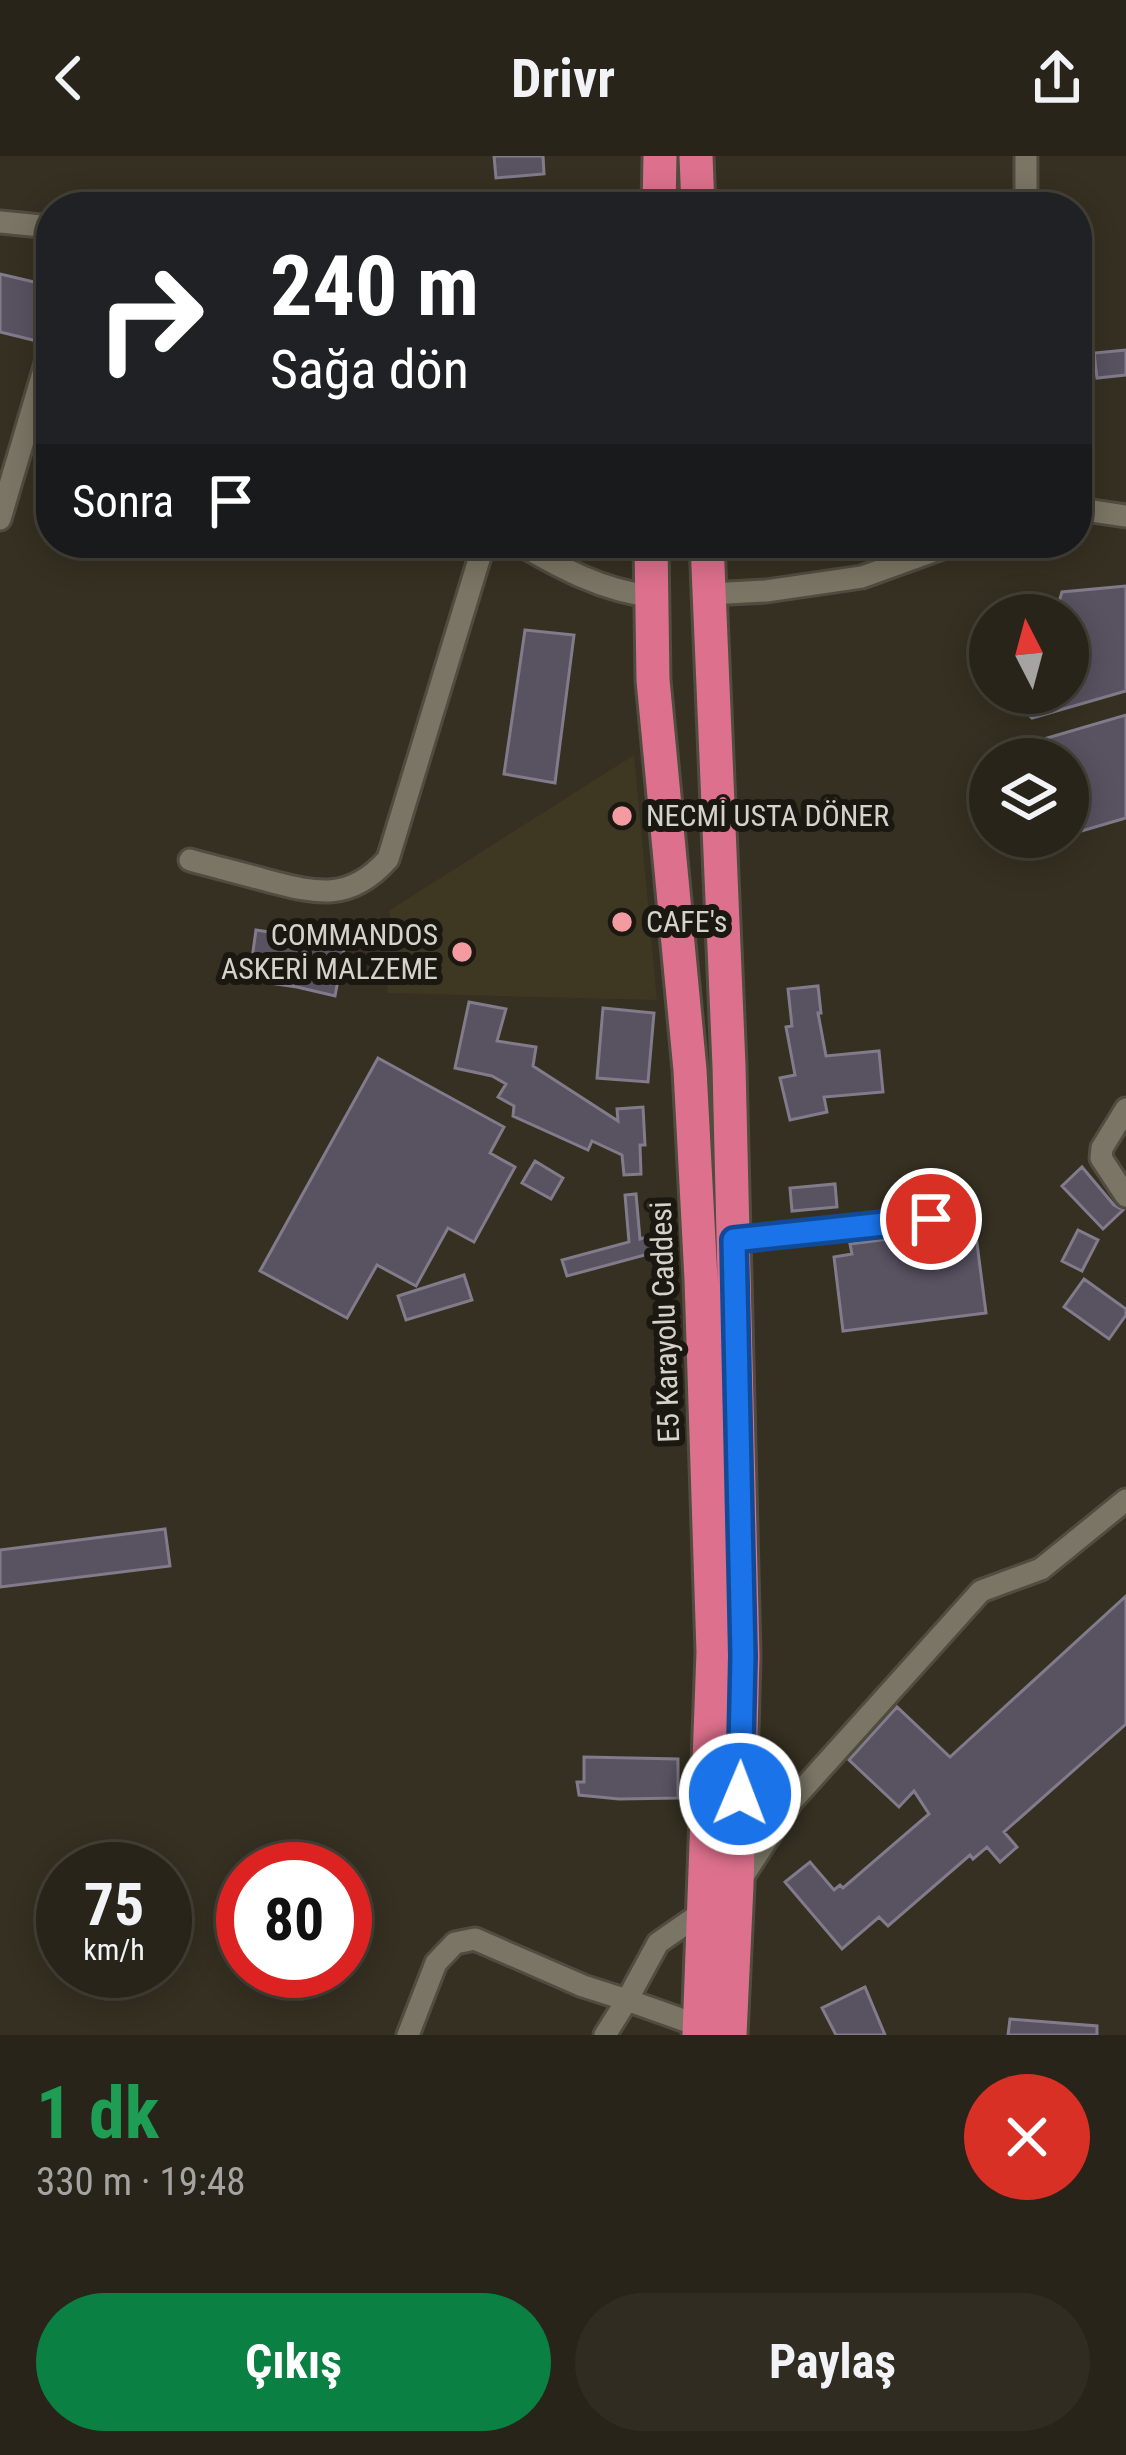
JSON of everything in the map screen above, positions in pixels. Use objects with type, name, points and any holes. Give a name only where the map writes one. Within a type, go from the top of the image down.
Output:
[{"type":"highway","points":[[659,192],[660,156]]},
{"type":"highway","points":[[697,156],[698,192]]},
{"type":"highway","name":"E5 Karayolu Caddesi","points":[[651,558],[652,680],[690,1070],[701,1279],[712,1652],[704,1911],[709,2032]]},
{"type":"highway","points":[[708,558],[734,1240],[743,1656],[737,1885],[709,2032]]},
{"type":"highway","points":[[692,570],[709,595],[706,619],[680,632],[662,625],[650,598],[664,573],[692,570]]},
{"type":"street","points":[[1026,156],[1026,192]]},
{"type":"street","points":[[0,222],[36,226]]},
{"type":"street","points":[[0,519],[36,397]]},
{"type":"street","points":[[1092,511],[1126,516]]},
{"type":"street","points":[[190,860],[316,893],[353,886],[381,867],[388,859],[479,558]]},
{"type":"street","points":[[544,558],[623,593],[650,598]]},
{"type":"street","points":[[709,595],[862,577],[915,558]]},
{"type":"street","points":[[1126,1109],[1102,1148],[1101,1158],[1126,1196]]},
{"type":"street","points":[[734,1240],[931,1219]]},
{"type":"street","points":[[737,1885],[792,1801],[981,1591],[1041,1569],[1126,1500]]},
{"type":"street","points":[[605,2035],[658,1943],[704,1911]]},
{"type":"street","points":[[408,2035],[436,1963],[454,1943],[475,1940],[584,1987],[709,2032]]},
{"type":"shaded area","points":[[634,755],[657,1000],[387,993],[390,910]]},
{"type":"building","points":[[494,156],[543,156],[544,174],[496,178]]},
{"type":"building","points":[[0,274],[36,282],[36,341],[0,332]]},
{"type":"building","points":[[1126,350],[1126,375],[1097,378],[1094,353]]},
{"type":"building","points":[[1126,586],[1126,691],[1089,702],[1089,594],[1062,592]]},
{"type":"building","points":[[525,630],[574,635],[555,783],[504,774]]},
{"type":"building","points":[[1126,715],[1126,818],[1089,829],[1089,738],[1047,738]]},
{"type":"building","points":[[256,930],[344,949],[335,996],[249,980]]},
{"type":"building","points":[[818,986],[826,1056],[879,1051],[883,1092],[824,1097],[827,1112],[790,1120],[780,1078],[795,1075],[786,1027],[792,1026],[788,989]]},
{"type":"building","points":[[469,1002],[506,1009],[497,1041],[536,1047],[533,1066],[618,1121],[617,1109],[643,1107],[641,1174],[624,1175],[622,1155],[592,1141],[588,1150],[513,1116],[514,1106],[498,1097],[506,1084],[455,1068]]},
{"type":"building","points":[[603,1008],[654,1013],[648,1082],[597,1078]]},
{"type":"building","points":[[378,1058],[504,1127],[490,1153],[515,1167],[474,1242],[448,1228],[416,1286],[377,1265],[347,1318],[260,1271]]},
{"type":"building","points":[[535,1161],[563,1178],[551,1199],[522,1183]]},
{"type":"building","points":[[1082,1167],[1123,1210],[1103,1229],[1062,1186]]},
{"type":"building","points":[[835,1184],[837,1207],[792,1211],[790,1188]]},
{"type":"building","points":[[636,1194],[640,1239],[661,1233],[664,1246],[567,1276],[562,1260],[629,1242],[625,1195]]},
{"type":"building","points":[[975,1228],[986,1313],[843,1331],[834,1257],[852,1254],[850,1244]]},
{"type":"building","points":[[1078,1230],[1098,1240],[1082,1271],[1062,1261]]},
{"type":"building","points":[[464,1275],[472,1300],[406,1320],[398,1296]]},
{"type":"building","points":[[1084,1279],[1126,1309],[1109,1339],[1064,1307]]},
{"type":"building","points":[[165,1529],[170,1566],[0,1587],[0,1550]]},
{"type":"building","points":[[1126,1596],[1126,1724],[1004,1832],[1017,1847],[1000,1862],[987,1847],[973,1859],[970,1855],[888,1926],[879,1917],[842,1949],[785,1882],[810,1862],[834,1890],[843,1888],[929,1814],[914,1791],[899,1807],[849,1760],[897,1707],[950,1757]]},
{"type":"building","points":[[584,1757],[678,1759],[678,1798],[579,1795],[577,1782],[584,1782]]},
{"type":"building","points":[[865,1987],[885,2035],[836,2035],[822,2008]]},
{"type":"building","points":[[1010,2019],[1097,2026],[1097,2035],[1008,2035]]},
{"type":"place","name":"NECMİ USTA DÖNER","points":[[622,816]]},
{"type":"place","name":"CAFE's","points":[[622,922]]},
{"type":"place","name":"COMMANDOS ASKERİ MALZEME","points":[[462,952]]},
{"type":"route","points":[[740,1794],[743,1656],[734,1240],[931,1219]]}]
